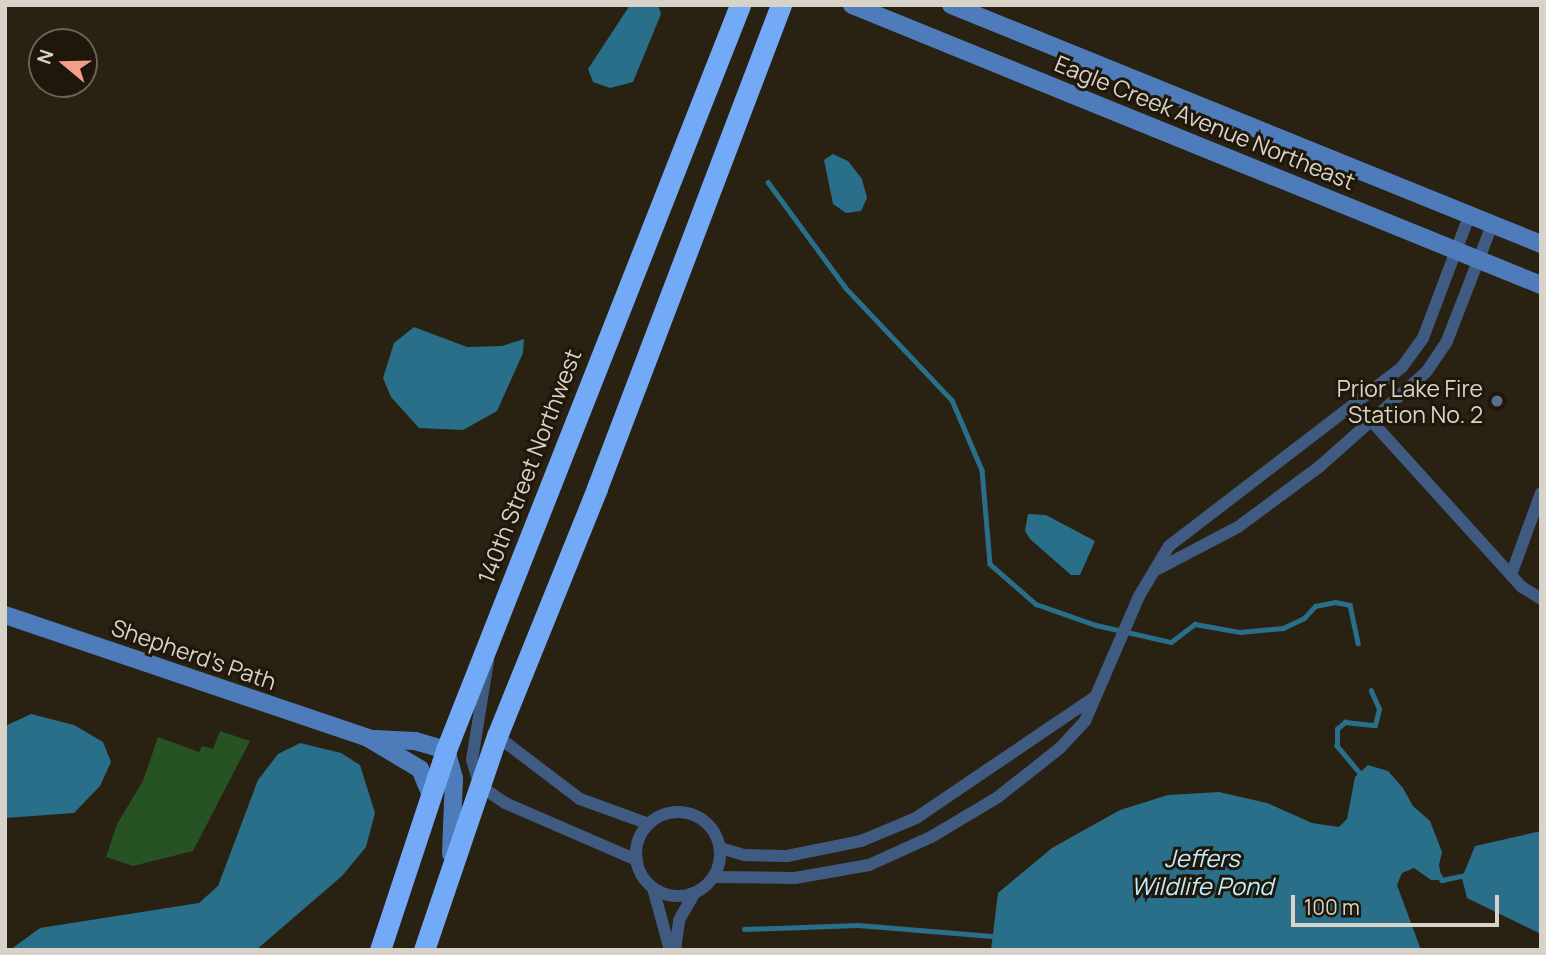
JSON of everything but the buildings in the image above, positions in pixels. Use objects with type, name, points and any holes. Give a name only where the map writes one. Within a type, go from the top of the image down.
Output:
[{"type":"highway","points":[[725,5],[728,36]]},
{"type":"highway","name":"140th Street Northwest","points":[[380,950],[446,750],[740,5]]},
{"type":"highway","points":[[424,950],[497,736],[597,488],[781,5]]},
{"type":"main road","name":"Eagle Creek Avenue Northeast","points":[[852,5],[1541,285]]},
{"type":"main road","name":"Eagle Creek Avenue Northeast","points":[[951,5],[1541,244]]},
{"type":"main road","name":"Shepherd's Path","points":[[5,615],[368,738],[421,769],[431,795]]},
{"type":"main road","name":"Shepherd's Path","points":[[368,738],[415,741],[446,750]]},
{"type":"main road","points":[[446,750],[454,790],[449,872]]},
{"type":"street","points":[[673,950],[679,920],[695,892],[715,877],[795,878],[869,865],[931,837],[998,797],[1060,748],[1086,721],[1139,596],[1158,569],[1169,546],[1402,367],[1423,338],[1469,216]]},
{"type":"street","points":[[1158,569],[1238,527],[1374,422],[1427,372],[1447,341],[1492,225]]},
{"type":"street","points":[[1355,404],[1511,575],[1541,599]]},
{"type":"street","points":[[1511,575],[1541,493]]},
{"type":"street","points":[[490,638],[472,760],[480,786],[505,803],[637,860],[653,888],[673,950]]},
{"type":"street","points":[[720,848],[745,855],[787,856],[861,841],[916,818],[1095,697]]},
{"type":"street","points":[[497,736],[580,799],[649,824]]},
{"type":"street","points":[[637,860],[641,834],[649,824],[672,813],[686,813],[708,825],[720,848],[715,877]]},
{"type":"street","points":[[653,888],[666,895],[695,892]]},
{"type":"green space","points":[[220,731],[250,741],[193,851],[133,866],[106,857],[117,824],[143,781],[158,737],[199,752],[202,746],[213,749]]},
{"type":"water","points":[[630,5],[658,5],[661,14],[633,82],[610,88],[593,82],[588,69]]},
{"type":"water","points":[[833,154],[848,161],[862,179],[867,198],[861,211],[846,213],[833,204],[824,160]]},
{"type":"water","points":[[414,327],[467,347],[502,346],[524,339],[523,353],[497,411],[463,430],[419,428],[391,397],[383,378],[394,343]]},
{"type":"water","points":[[1028,514],[1046,515],[1095,541],[1080,575],[1071,575],[1030,539],[1025,531]]},
{"type":"water","points":[[31,714],[74,725],[103,742],[111,762],[100,786],[74,813],[5,818],[5,726]]},
{"type":"water","points":[[300,743],[341,753],[360,765],[375,813],[366,847],[342,876],[256,950],[10,950],[40,928],[199,903],[218,886],[258,780],[278,754]]},
{"type":"water","name":"Jeffers Wildlife Pond","points":[[1368,765],[1388,771],[1403,788],[1413,806],[1430,821],[1442,852],[1439,865],[1442,880],[1431,880],[1414,868],[1402,873],[1397,885],[1421,950],[991,950],[998,893],[1052,848],[1120,810],[1168,795],[1219,792],[1267,803],[1312,823],[1339,827],[1347,819],[1355,777]]},
{"type":"water","points":[[1541,831],[1541,934],[1467,898],[1462,878],[1475,846]]},
{"type":"waterway","points":[[768,182],[845,287],[952,400],[982,470],[990,564],[1036,604],[1096,625],[1171,642],[1195,624],[1240,632],[1283,628],[1304,618],[1315,606],[1335,602],[1350,605],[1358,643]]},
{"type":"waterway","points":[[1361,775],[1337,746],[1337,729],[1345,722],[1375,725],[1379,709],[1371,691]]},
{"type":"waterway","points":[[1439,875],[1442,880],[1465,875]]},
{"type":"waterway","points":[[744,929],[858,925],[992,936]]},
{"type":"place","name":"Prior Lake Fire Station No. 2","points":[[1497,401]]}]
